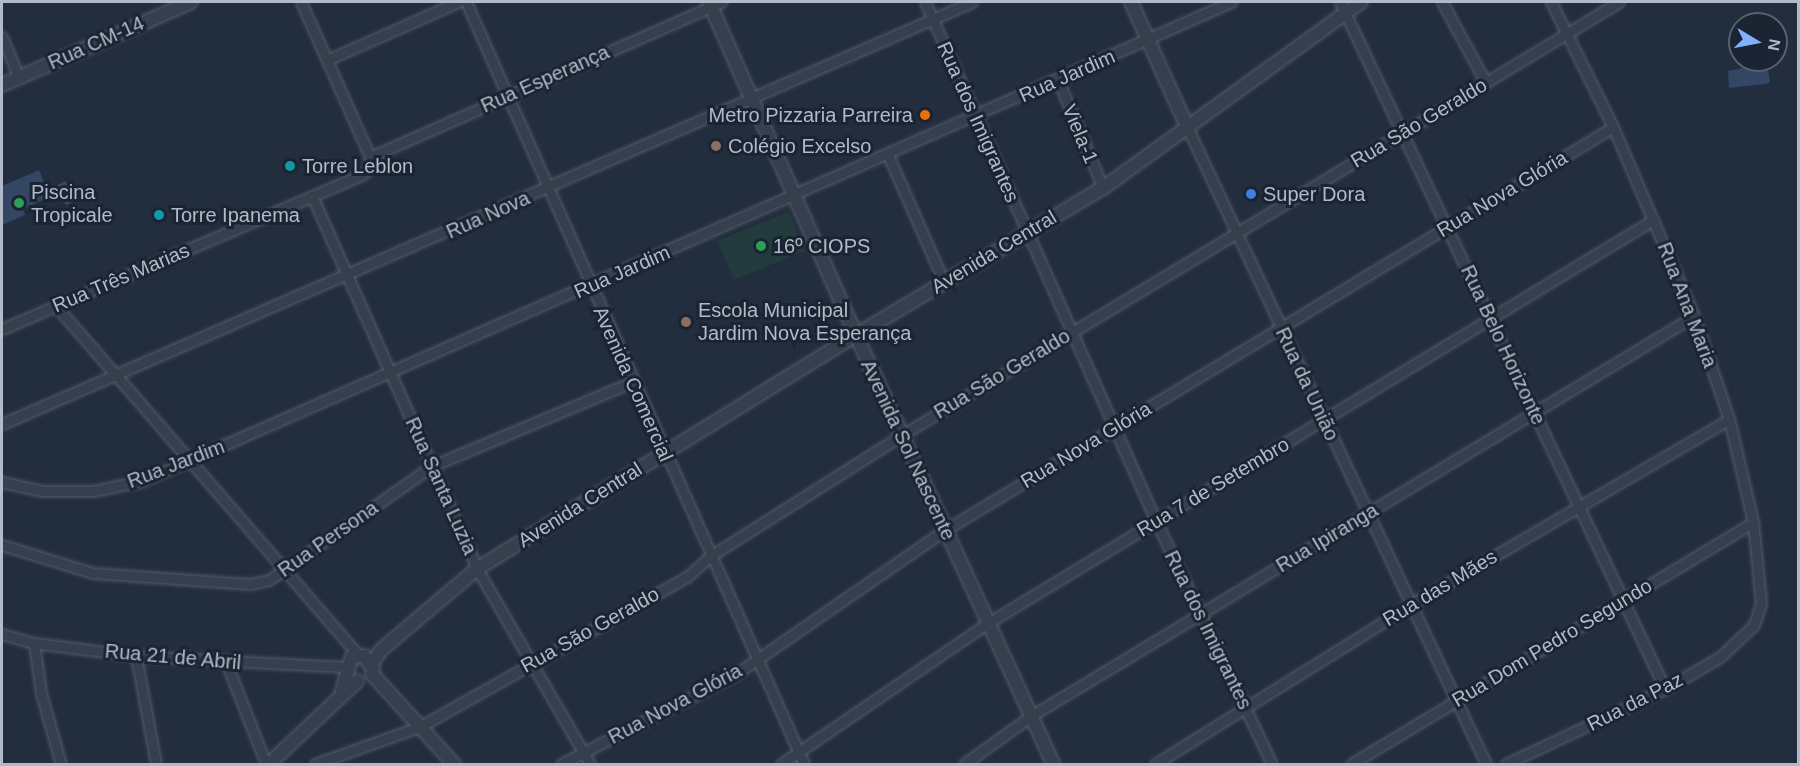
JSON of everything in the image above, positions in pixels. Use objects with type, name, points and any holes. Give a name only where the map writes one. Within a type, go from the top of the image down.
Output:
[{"type":"street","name":"Rua CM-14","points":[[2,85],[191,2]]},
{"type":"street","points":[[301,2],[370,162]]},
{"type":"street","points":[[327,60],[458,2]]},
{"type":"street","name":"Avenida Comercial","points":[[466,2],[663,454],[804,765]]},
{"type":"street","name":"Rua dos Imigrantes","points":[[925,2],[1156,521],[1272,765]]},
{"type":"street","name":"Rua Nova","points":[[2,424],[118,377],[972,2]]},
{"type":"street","name":"Rua da União","points":[[1131,2],[1188,129],[1486,765]]},
{"type":"street","name":"Rua Jardim","points":[[2,482],[42,490],[93,491],[142,481],[795,196],[1231,2]]},
{"type":"street","name":"Avenida Central","points":[[351,674],[477,569],[856,335],[1103,188],[1188,129],[1343,7],[1361,2]]},
{"type":"street","points":[[1442,2],[1486,83]]},
{"type":"street","name":"Rua Ana Maria","points":[[1551,2],[1612,127],[1653,220],[1694,316],[1729,418],[1753,522],[1761,603],[1754,626]]},
{"type":"street","name":"Rua São Geraldo","points":[[315,765],[421,726],[531,662],[688,576],[710,557],[902,435],[1619,2]]},
{"type":"street","name":"Rua Esperança","points":[[370,162],[507,96],[714,3]]},
{"type":"street","name":"Avenida Sol Nascente","points":[[714,3],[752,98],[856,335],[1053,765]]},
{"type":"street","name":"Rua Belo Horizonte","points":[[1343,7],[1665,689]]},
{"type":"street","points":[[2,38],[19,78]]},
{"type":"street","name":"Viela-1","points":[[1058,80],[1103,188]]},
{"type":"street","name":"Rua Nova Glória","points":[[561,765],[736,674],[945,530],[1612,127]]},
{"type":"street","points":[[888,155],[944,282]]},
{"type":"street","name":"Rua Três Marias","points":[[2,329],[312,196],[370,162]]},
{"type":"street","name":"Rua Santa Luzia","points":[[312,196],[477,569],[590,765]]},
{"type":"street","name":"Rua 7 de Setembro","points":[[781,765],[988,622],[1653,220]]},
{"type":"street","points":[[56,306],[454,765]]},
{"type":"street","name":"Rua Ipiranga","points":[[964,765],[1031,716],[1694,316]]},
{"type":"street","name":"Rua Persona","points":[[2,545],[93,573],[250,584],[269,580],[432,466],[632,382]]},
{"type":"street","name":"Rua das Mães","points":[[1155,765],[1410,605],[1729,418]]},
{"type":"street","name":"Rua Dom Pedro Segundo","points":[[1351,765],[1753,522]]},
{"type":"street","name":"Rua da Paz","points":[[1506,765],[1665,689],[1720,657],[1754,626]]},
{"type":"street","name":"Rua 21 de Abril","points":[[2,634],[34,643],[136,656],[351,674]]},
{"type":"street","points":[[34,643],[41,693],[61,765]]},
{"type":"street","points":[[136,656],[156,765]]},
{"type":"street","points":[[226,662],[268,765],[342,692],[351,674],[366,662]]},
{"type":"green space","name":"16º CIOPS","points":[[789,212],[805,251],[733,280],[718,241]]},
{"type":"water","points":[[1728,72],[1768,72],[1770,82],[1766,84],[1729,88]]},
{"type":"water","name":"Piscina Tropicale","points":[[39,170],[50,197],[23,209],[25,215],[2,225],[2,186]]},
{"type":"water","name":"Piscina Tropicale","points":[[66,181],[75,201],[66,205],[57,185]]},
{"type":"place","name":"Metro Pizzaria Parreira","points":[[925,115]]},
{"type":"place","name":"Colégio Excelso","points":[[716,146]]},
{"type":"place","name":"Torre Leblon","points":[[290,166]]},
{"type":"place","name":"Super Dora","points":[[1251,194]]},
{"type":"place","name":"Piscina Tropicale","points":[[19,203]]},
{"type":"place","name":"Torre Ipanema","points":[[159,215]]},
{"type":"place","name":"16º CIOPS","points":[[761,246]]},
{"type":"place","name":"Escola Municipal Jardim Nova Esperança","points":[[686,322]]}]
